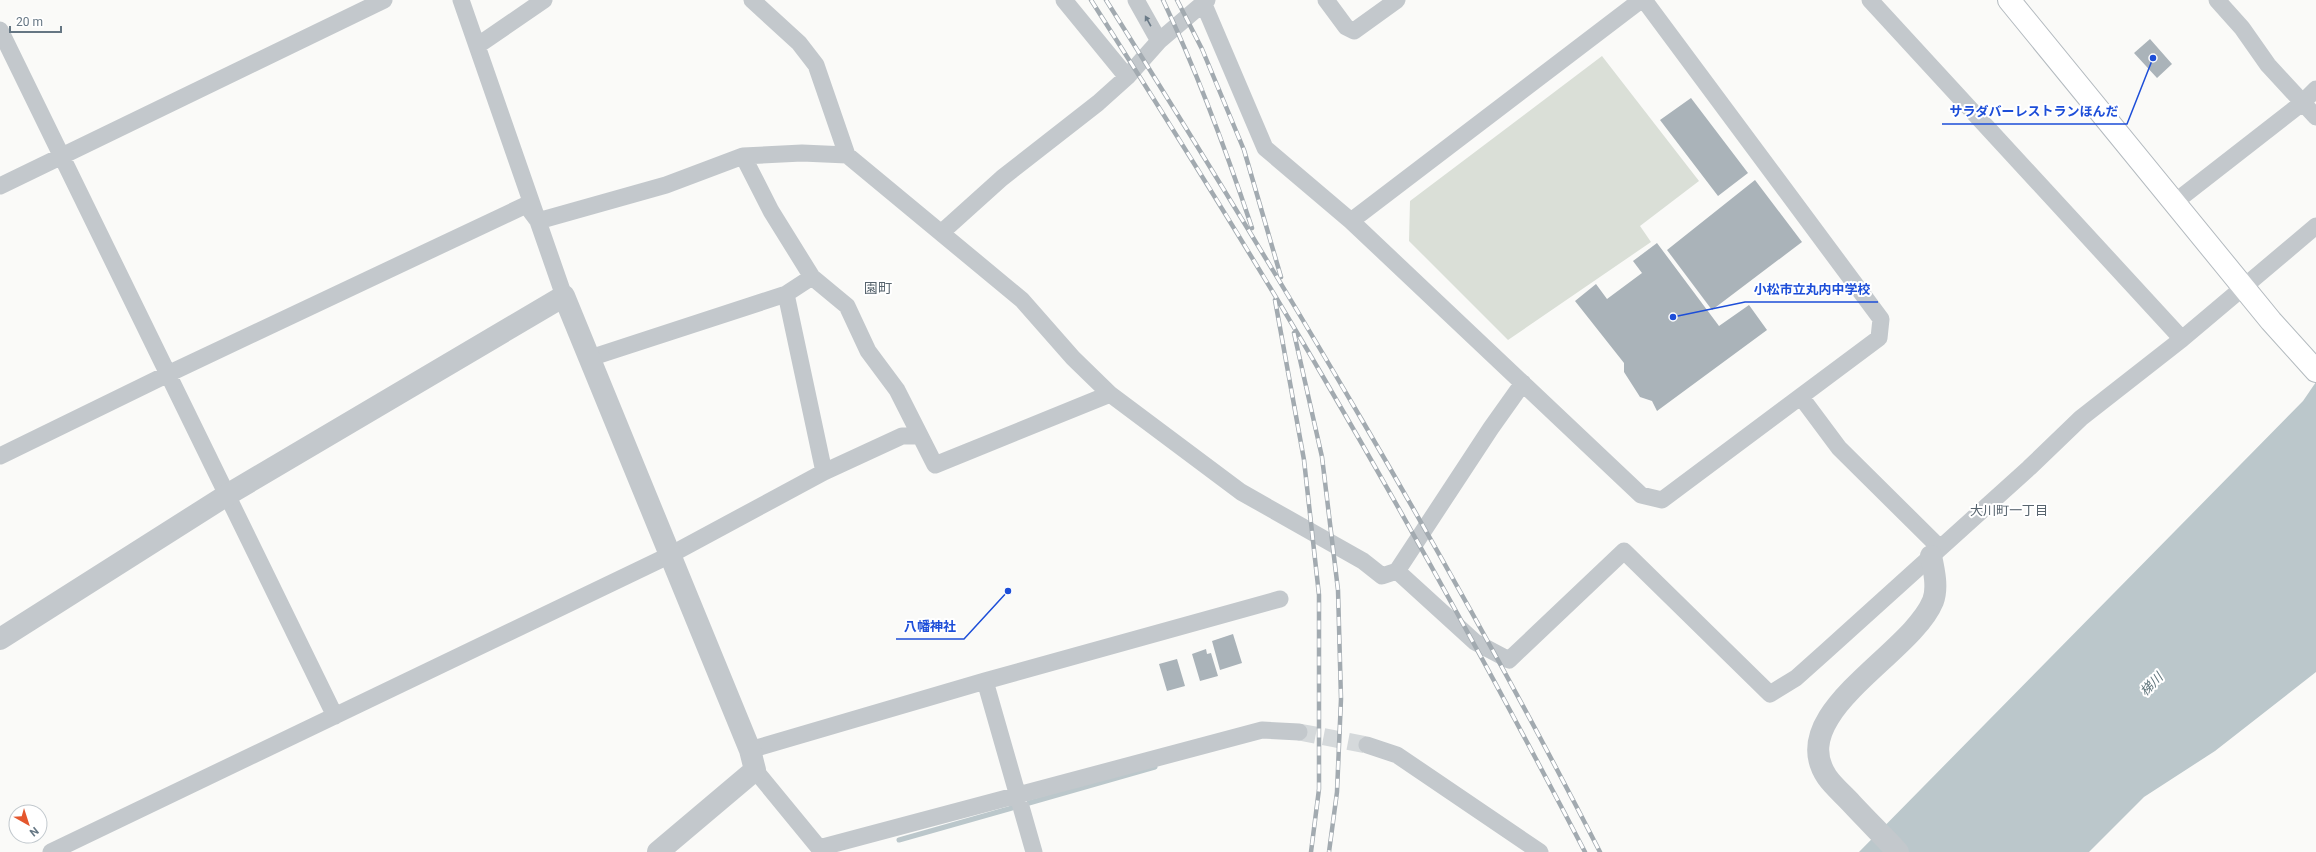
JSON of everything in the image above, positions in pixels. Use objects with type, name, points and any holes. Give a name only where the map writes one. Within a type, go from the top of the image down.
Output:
[{"type":"main road","points":[[2009,0],[2271,320],[2316,371]]},
{"type":"street","points":[[0,186],[384,0]]},
{"type":"street","points":[[461,0],[564,296],[753,760],[819,848],[1262,730],[1299,732]]},
{"type":"street","points":[[477,46],[544,0]]},
{"type":"street","points":[[752,0],[799,43],[816,65],[847,155],[942,232],[1022,300],[1073,358],[1110,394],[1241,492],[1363,561],[1382,576],[1397,571],[1491,428],[1524,383]]},
{"type":"street","points":[[1064,0],[1127,77]]},
{"type":"street","points":[[1136,0],[1159,41]]},
{"type":"street","points":[[1326,0],[1346,27],[1354,31],[1397,0]]},
{"type":"street","points":[[1351,221],[1641,0]]},
{"type":"street","points":[[942,232],[1002,178],[1098,103],[1127,77],[1159,41],[1204,1],[1265,148],[1351,221],[1641,495],[1662,500],[1801,398],[1879,338],[1881,319],[1644,0]]},
{"type":"street","points":[[1870,0],[2182,339]]},
{"type":"street","points":[[2217,0],[2242,28],[2268,65],[2316,117]]},
{"type":"street","points":[[0,30],[335,716]]},
{"type":"street","points":[[2175,202],[2302,103],[2316,88]]},
{"type":"street","points":[[538,221],[666,185],[743,156],[802,153],[847,155]]},
{"type":"street","points":[[743,156],[771,211],[812,278],[847,306],[868,351],[897,390],[935,465],[1110,394]]},
{"type":"street","points":[[0,456],[168,374],[526,206],[538,221]]},
{"type":"street","points":[[1397,571],[1475,642],[1509,660],[1624,551],[1770,694],[1796,678],[1936,552],[2081,418],[2182,339],[2316,226]]},
{"type":"street","points":[[590,358],[786,294],[812,278]]},
{"type":"street","points":[[786,294],[824,472]]},
{"type":"street","points":[[0,639],[227,496],[564,296]]},
{"type":"street","points":[[1801,398],[1839,448],[1936,552],[1933,601],[1918,623],[1902,642],[1828,716],[1818,739],[1820,760],[1827,776],[1898,852]]},
{"type":"street","points":[[51,852],[670,555],[824,472],[902,436],[920,436]]},
{"type":"street","points":[[658,852],[753,760],[985,682],[1280,600]]},
{"type":"street","points":[[985,682],[1034,852]]},
{"type":"street","points":[[1367,745],[1398,755],[1540,852]]},
{"type":"shaded area","points":[[1602,56],[1699,181],[1640,226],[1651,242],[1508,340],[1409,241],[1410,201]]},
{"type":"water","name":"梯川","points":[[2316,382],[2316,672],[2215,751],[2144,797],[2089,852],[1859,852],[2303,401]]},
{"type":"building","points":[[2150,39],[2172,64],[2157,78],[2134,53]]},
{"type":"building","points":[[1691,98],[1748,173],[1718,196],[1660,120]]},
{"type":"building","points":[[1755,180],[1802,242],[1712,310],[1667,250]]},
{"type":"building","points":[[1657,243],[1719,326],[1749,305],[1767,330],[1657,411],[1652,401],[1640,397],[1624,372],[1624,363],[1575,301],[1596,284],[1607,299],[1642,273],[1633,261]]},
{"type":"building","points":[[1233,634],[1242,663],[1220,670],[1212,641]]},
{"type":"building","points":[[1206,649],[1207,654],[1211,653],[1218,676],[1200,681],[1192,654]]},
{"type":"building","points":[[1177,659],[1185,686],[1167,691],[1159,664]]},
{"type":"waterway","points":[[1029,803],[1155,767]]},
{"type":"waterway","points":[[899,840],[1012,808]]},
{"type":"tunnel","points":[[1299,732],[1367,745]]},
{"type":"railway","points":[[1091,0],[1237,233],[1356,434],[1456,612],[1585,852]]},
{"type":"railway","points":[[1106,0],[1300,315],[1424,527],[1543,743],[1600,852]]},
{"type":"railway","points":[[1163,0],[1211,112],[1252,228]]},
{"type":"railway","points":[[1177,0],[1202,49],[1244,150],[1281,277]]},
{"type":"railway","points":[[1275,300],[1304,460],[1319,595],[1319,789],[1311,852]]},
{"type":"railway","points":[[1294,333],[1322,457],[1338,590],[1341,699],[1337,792],[1329,852]]},
{"type":"place","name":"サラダバーレストランほんだ","points":[[2153,58]]},
{"type":"place","name":"小松市立丸内中学校","points":[[1673,317]]},
{"type":"place","name":"八幡神社","points":[[1008,591]]},
{"type":"district","name":"園町","points":[[878,288]]},
{"type":"district","name":"大川町一丁目","points":[[2009,510]]}]
